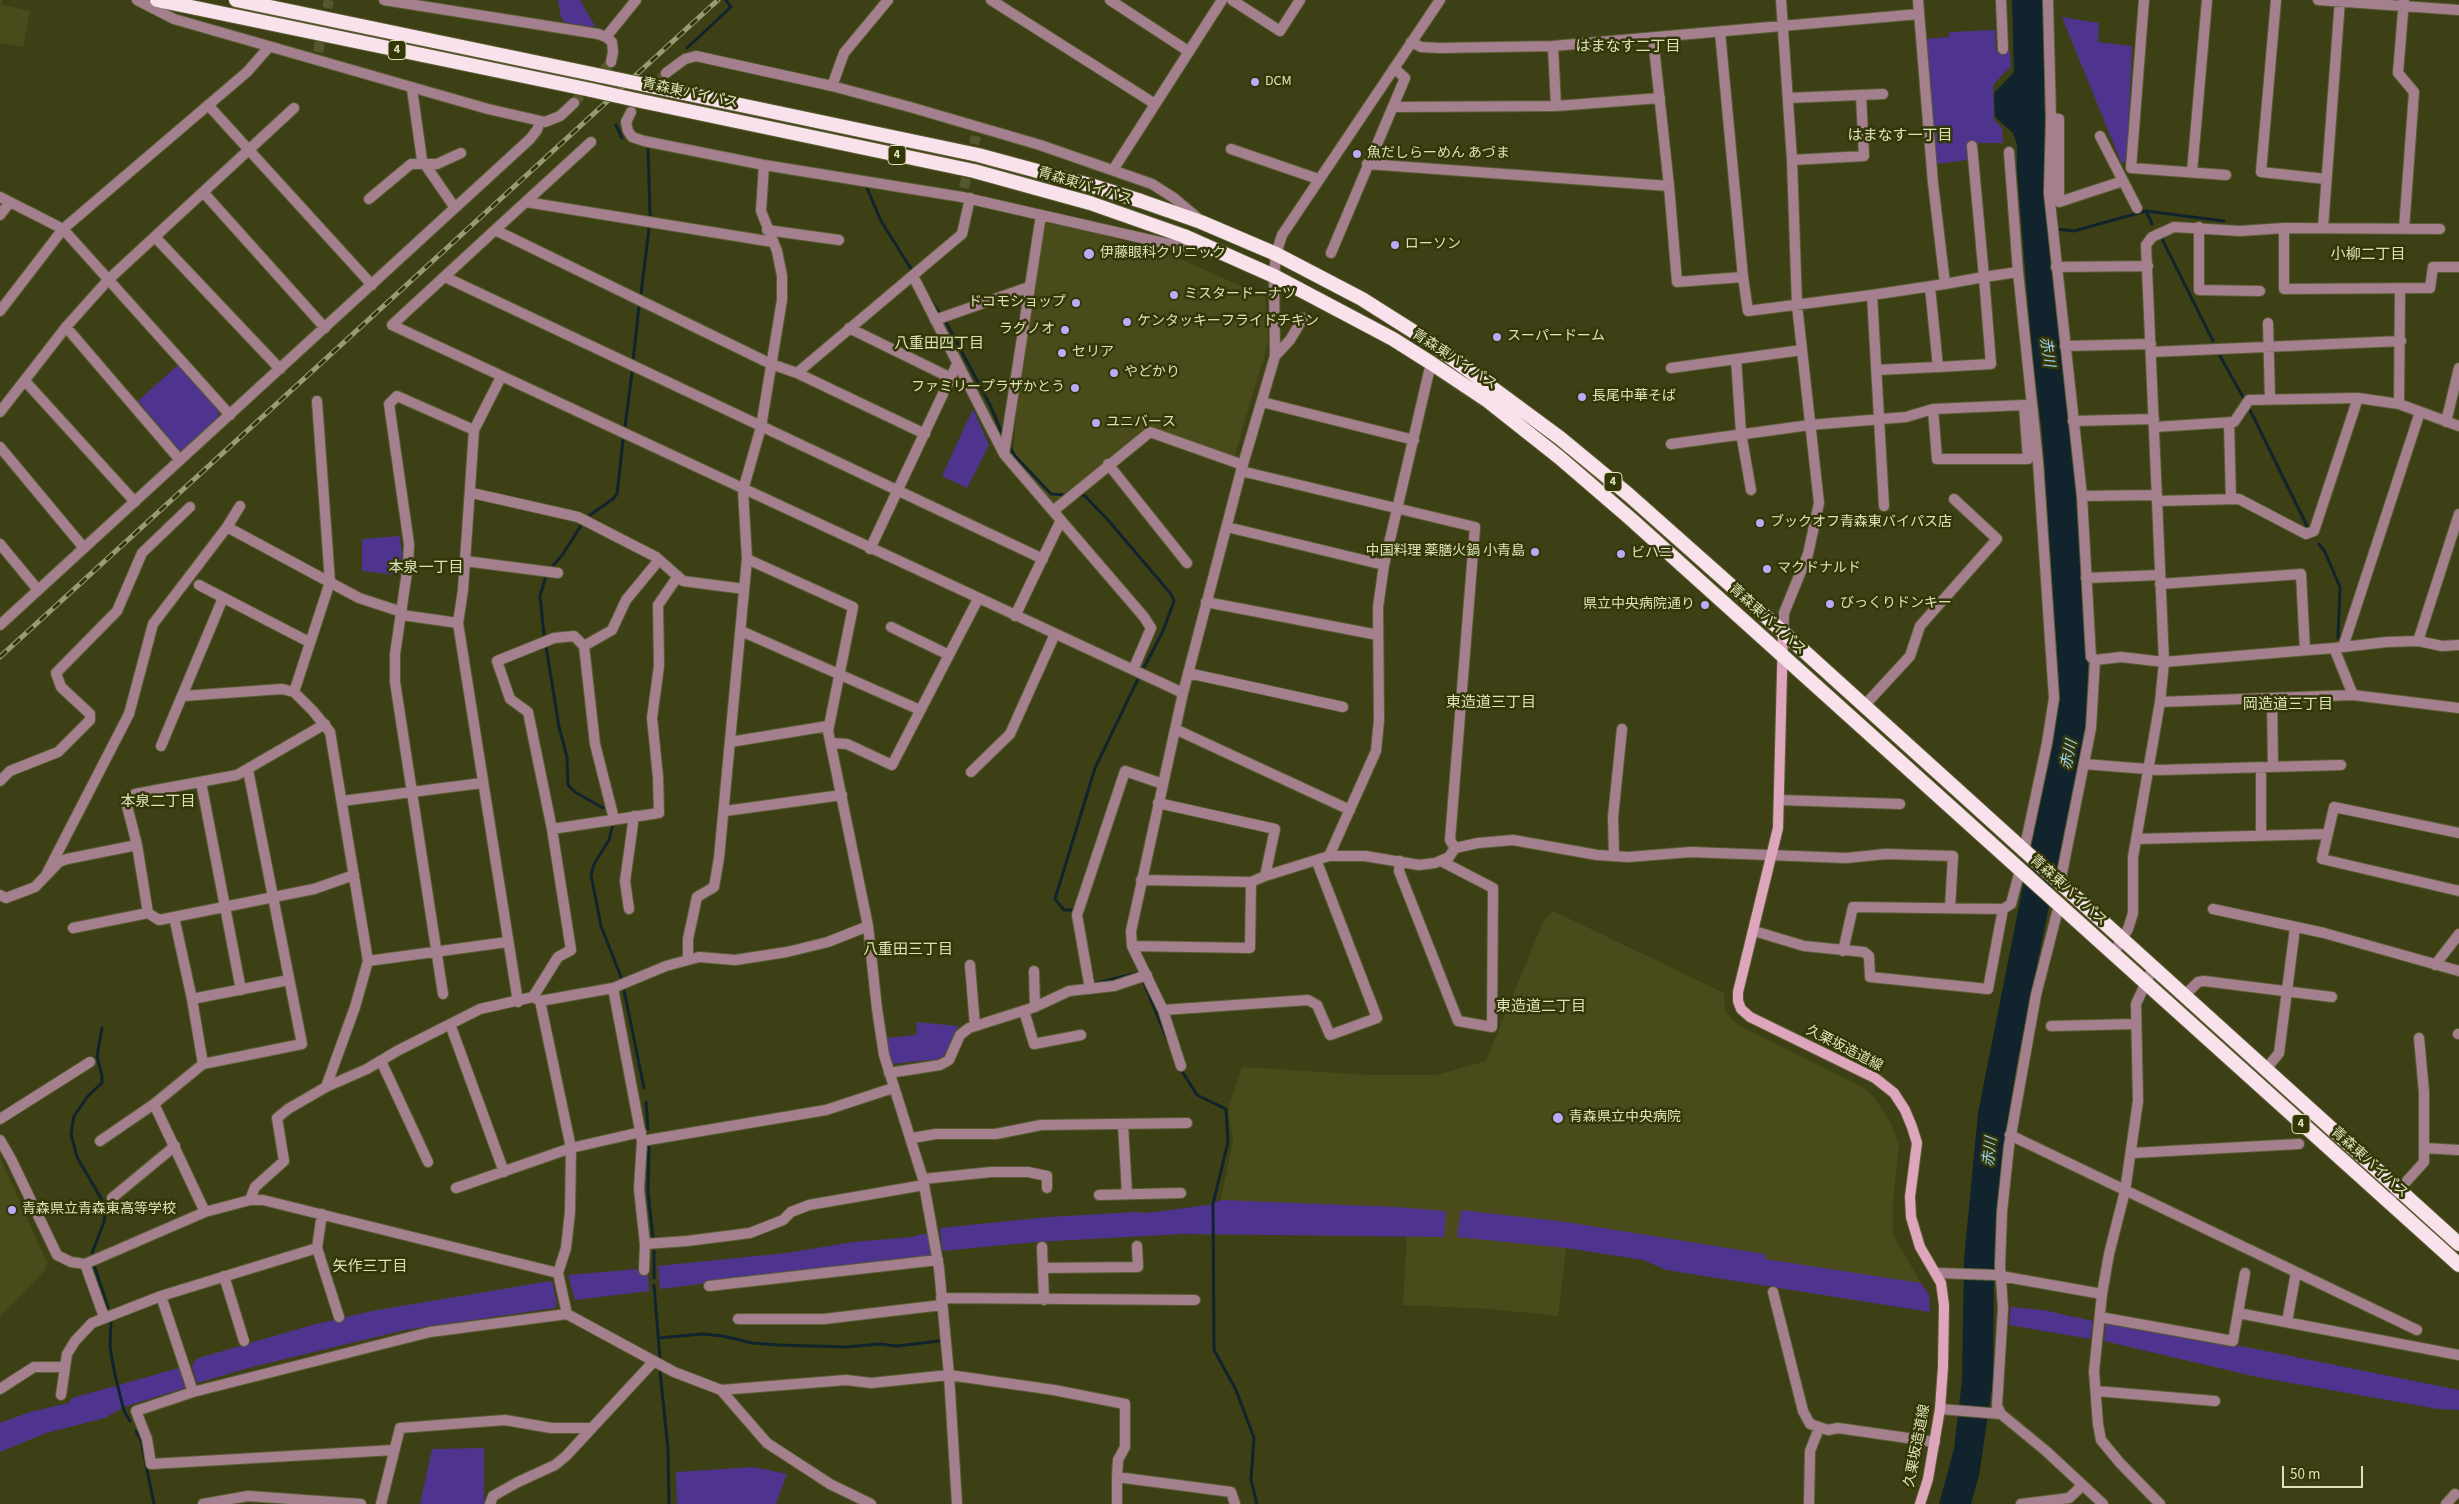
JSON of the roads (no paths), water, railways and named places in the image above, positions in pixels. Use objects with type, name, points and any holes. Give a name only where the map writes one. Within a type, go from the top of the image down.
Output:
[{"type":"highway","name":"青森東バイパス","points":[[157,0],[592,90],[633,106],[974,172],[1090,203],[1201,243],[1274,276],[1393,339],[1488,401],[1560,458],[1783,656],[2459,1265]]},
{"type":"highway","name":"青森東バイパス","points":[[236,0],[978,155],[1093,186],[1201,222],[1276,254],[1362,299],[1430,342],[1494,387],[1629,495],[2459,1244]]},
{"type":"main road","name":"久栗坂造道線","points":[[1783,634],[1778,828],[1738,992],[1738,1001],[1741,1009],[1750,1017],[1875,1078],[1894,1093],[1905,1110],[1917,1143],[1910,1197],[1911,1217],[1920,1247],[1937,1273],[1941,1283],[1944,1306],[1940,1409],[1928,1479],[1920,1504]]},
{"type":"street","points":[[137,0],[162,14],[269,47],[317,57],[412,89],[540,121],[554,120],[574,103]]},
{"type":"street","points":[[384,0],[606,37],[613,46],[611,62]]},
{"type":"street","points":[[606,37],[636,0]]},
{"type":"street","points":[[832,86],[844,53],[888,0]]},
{"type":"street","points":[[991,0],[1155,104]]},
{"type":"street","points":[[1110,0],[1188,51]]},
{"type":"street","points":[[1112,170],[1222,0]]},
{"type":"street","points":[[1232,0],[1280,31],[1300,0]]},
{"type":"street","points":[[1181,1066],[1163,1010],[1132,946],[1130,930],[1188,673],[1242,468],[1275,356],[1274,276],[1276,254],[1282,235],[1318,179],[1440,0]]},
{"type":"street","points":[[1781,0],[1792,160],[1797,304],[1819,504],[1808,554],[1784,613],[1783,634]]},
{"type":"street","points":[[1918,0],[1933,183],[1945,284]]},
{"type":"street","points":[[2001,0],[2003,49]]},
{"type":"street","points":[[2048,0],[2051,118],[2049,193],[2082,496],[2091,657],[2095,660],[2093,713],[2059,882]]},
{"type":"street","points":[[2144,0],[2131,168],[2226,175]]},
{"type":"street","points":[[2192,172],[2207,0]]},
{"type":"street","points":[[2276,0],[2261,172],[2326,179]]},
{"type":"street","points":[[2318,0],[2404,3],[2459,10]]},
{"type":"street","points":[[2323,228],[2340,1]]},
{"type":"street","points":[[2404,3],[2398,73],[2414,92],[2404,229]]},
{"type":"street","points":[[194,8],[189,17],[195,24]]},
{"type":"street","points":[[1411,42],[1420,47],[1440,48],[1553,46],[1919,14]]},
{"type":"street","points":[[1720,32],[1743,277],[1748,311],[1872,296],[2018,272]]},
{"type":"street","points":[[1653,38],[1677,282],[1743,277]]},
{"type":"street","points":[[1553,46],[1556,106]]},
{"type":"street","points":[[1,306],[62,228],[247,72],[269,47]]},
{"type":"street","points":[[666,73],[685,59],[696,56],[832,86],[977,132],[1040,145],[1112,170],[1163,190],[1201,222]]},
{"type":"street","points":[[1331,253],[1404,78],[1394,68]]},
{"type":"street","points":[[412,89],[422,160],[455,208]]},
{"type":"street","points":[[1788,98],[1882,94]]},
{"type":"street","points":[[1792,160],[1864,156],[1861,95]]},
{"type":"street","points":[[1393,107],[1556,106],[1660,98]]},
{"type":"street","points":[[208,105],[372,285]]},
{"type":"street","points":[[633,106],[626,122],[628,132],[632,137],[644,141],[764,165],[965,194],[1041,215],[1084,223],[1164,244],[1184,246],[1201,243]]},
{"type":"street","points":[[0,412],[66,327],[108,280],[294,108]]},
{"type":"street","points":[[2051,118],[2059,119],[2059,202],[2123,181]]},
{"type":"street","points":[[0,625],[530,139],[537,130],[540,121]]},
{"type":"street","points":[[2100,136],[2137,208]]},
{"type":"street","points":[[591,142],[392,325],[1183,693]]},
{"type":"street","points":[[1876,370],[1991,364],[1972,146]]},
{"type":"street","points":[[1231,149],[1318,179]]},
{"type":"street","points":[[2009,152],[2018,272],[2038,462],[2054,698],[2045,752],[2024,851]]},
{"type":"street","points":[[368,199],[411,164],[426,166],[436,164],[461,153]]},
{"type":"street","points":[[1367,164],[1669,186]]},
{"type":"street","points":[[688,959],[688,939],[697,897],[714,888],[725,811],[746,559],[744,490],[761,426],[782,300],[782,276],[773,242],[761,211],[764,165]]},
{"type":"street","points":[[203,192],[325,328]]},
{"type":"street","points":[[797,373],[962,234],[965,194]]},
{"type":"street","points":[[0,197],[62,228],[230,415]]},
{"type":"street","points":[[0,215],[10,202]]},
{"type":"street","points":[[526,202],[773,242]]},
{"type":"street","points":[[1004,454],[1041,215]]},
{"type":"street","points":[[2113,954],[2122,939],[2133,913],[2133,867],[2136,839],[2160,702],[2164,662],[2146,245],[2152,237],[2174,227],[2240,231],[2284,228],[2440,229]]},
{"type":"street","points":[[2198,227],[2199,290],[2260,291]]},
{"type":"street","points":[[2284,228],[2284,288],[2430,288],[2433,267],[2459,267]]},
{"type":"street","points":[[495,230],[771,364],[797,373],[924,434]]},
{"type":"street","points":[[768,230],[839,240]]},
{"type":"street","points":[[155,237],[280,369]]},
{"type":"street","points":[[2056,267],[2148,266]]},
{"type":"street","points":[[913,276],[1004,454],[1151,628],[1133,670]]},
{"type":"street","points":[[444,277],[1043,559]]},
{"type":"street","points":[[935,320],[1029,286]]},
{"type":"street","points":[[1930,286],[1938,367]]},
{"type":"street","points":[[2399,404],[2400,288]]},
{"type":"street","points":[[1872,296],[1884,506]]},
{"type":"street","points":[[1275,356],[1290,340],[1303,318]]},
{"type":"street","points":[[2268,323],[2270,399]]},
{"type":"street","points":[[66,327],[180,460]]},
{"type":"street","points":[[850,328],[951,378]]},
{"type":"street","points":[[2065,346],[2151,348],[2401,341]]},
{"type":"street","points":[[1671,368],[1802,350]]},
{"type":"street","points":[[1736,359],[1741,433],[1751,490]]},
{"type":"street","points":[[1329,856],[1376,751],[1379,720],[1378,607],[1384,566],[1432,363]]},
{"type":"street","points":[[870,549],[957,364]]},
{"type":"street","points":[[2446,422],[2459,368]]},
{"type":"street","points":[[501,377],[474,430],[472,493],[458,623],[518,1002]]},
{"type":"street","points":[[25,381],[135,502]]},
{"type":"street","points":[[443,994],[435,952],[395,682],[395,654],[402,614],[409,544],[389,404],[396,396],[474,430]]},
{"type":"street","points":[[2073,421],[2234,422],[2249,400],[2358,398],[2399,404],[2459,426]]},
{"type":"street","points":[[2082,496],[2239,499],[2306,534],[2314,532],[2358,398]]},
{"type":"street","points":[[294,692],[330,582],[317,401]]},
{"type":"street","points":[[1262,402],[1414,440]]},
{"type":"street","points":[[1671,444],[1810,425],[1906,417],[1933,409],[2024,405],[2028,459],[1937,459],[1933,409]]},
{"type":"street","points":[[2353,695],[2339,647],[2420,412]]},
{"type":"street","points":[[2229,422],[2231,499]]},
{"type":"street","points":[[1053,511],[1108,464],[1150,432],[1242,468],[1397,509],[1475,527],[1450,840],[1455,848]]},
{"type":"street","points":[[0,447],[84,548]]},
{"type":"street","points":[[1108,464],[1187,562]]},
{"type":"street","points":[[472,493],[578,517],[659,560],[683,581],[744,589]]},
{"type":"street","points":[[1864,706],[1910,656],[1920,626],[1997,539],[1954,499]]},
{"type":"street","points":[[46,875],[130,714],[153,624],[240,506]]},
{"type":"street","points":[[0,781],[10,771],[58,752],[90,720],[90,714],[61,687],[56,673],[117,611],[142,553],[190,507]]},
{"type":"street","points":[[2418,641],[2459,514]]},
{"type":"street","points":[[1015,616],[1061,520]]},
{"type":"street","points":[[227,526],[359,598],[402,614],[458,623]]},
{"type":"street","points":[[1227,528],[1384,566]]},
{"type":"street","points":[[0,544],[38,590]]},
{"type":"street","points":[[746,559],[854,607],[828,726],[868,926],[877,1010],[889,1073],[912,1138],[924,1182],[938,1260],[949,1375],[956,1504]]},
{"type":"street","points":[[584,646],[612,630],[626,600],[659,560]]},
{"type":"street","points":[[465,561],[558,573]]},
{"type":"street","points":[[2086,578],[2160,579],[2301,574],[2304,650]]},
{"type":"street","points":[[552,829],[614,818],[658,813],[658,777],[652,718],[659,666],[658,605],[678,576]]},
{"type":"street","points":[[199,585],[309,642]]},
{"type":"street","points":[[161,746],[223,598]]},
{"type":"street","points":[[831,743],[847,744],[892,765],[978,599]]},
{"type":"street","points":[[1206,602],[1378,635]]},
{"type":"street","points":[[891,627],[949,655]]},
{"type":"street","points":[[741,631],[920,710]]},
{"type":"street","points":[[971,772],[1010,734],[1055,634]]},
{"type":"street","points":[[567,1314],[558,1272],[566,1248],[569,1221],[570,1148],[536,999],[558,957],[571,950],[552,829],[528,712],[510,699],[497,660],[554,638],[574,636],[584,646],[595,744],[614,818]]},
{"type":"street","points":[[2095,660],[2121,657],[2164,662],[2387,642],[2418,641],[2442,646],[2459,645]]},
{"type":"street","points":[[1188,673],[1343,706]]},
{"type":"street","points":[[183,696],[282,689],[294,692],[325,724],[330,732],[368,961],[356,1007],[326,1087]]},
{"type":"street","points":[[2160,702],[2353,695],[2459,708]]},
{"type":"street","points":[[2272,698],[2272,767]]},
{"type":"street","points":[[148,913],[126,802],[135,794],[237,775],[325,724]]},
{"type":"street","points":[[730,742],[828,726]]},
{"type":"street","points":[[1175,729],[1350,810]]},
{"type":"street","points":[[1614,856],[1613,817],[1622,729]]},
{"type":"street","points":[[2084,764],[2149,770],[2340,765]]},
{"type":"street","points":[[2261,767],[2261,836]]},
{"type":"street","points":[[100,1141],[154,1104],[204,1064],[302,1044],[248,770]]},
{"type":"street","points":[[1090,989],[1077,916],[1125,771],[1163,784]]},
{"type":"street","points":[[201,782],[242,990]]},
{"type":"street","points":[[342,801],[482,782]]},
{"type":"street","points":[[725,811],[842,795]]},
{"type":"street","points":[[1780,800],[1900,804]]},
{"type":"street","points":[[1158,803],[1275,829],[1265,876]]},
{"type":"street","points":[[2459,833],[2334,807],[2326,834],[2323,861],[2459,891]]},
{"type":"street","points":[[629,909],[625,880],[634,816]]},
{"type":"street","points":[[2136,839],[2326,834]]},
{"type":"street","points":[[1141,880],[1251,882],[1265,876],[1317,862],[1329,856],[1365,856],[1419,865],[1449,857],[1455,848],[1478,843],[1513,840],[1614,856],[1691,852],[1846,858],[1886,854],[1953,856],[1950,908]]},
{"type":"street","points":[[0,895],[6,898],[26,892],[35,887],[59,862],[67,859],[136,845]]},
{"type":"street","points":[[1400,861],[1399,871],[1458,1021],[1492,1027],[1493,888],[1441,860]]},
{"type":"street","points":[[1163,1010],[1308,1000],[1317,1005],[1330,1035],[1377,1018],[1317,862]]},
{"type":"street","points":[[1843,951],[1853,907],[2003,909],[2011,904],[2020,870]]},
{"type":"street","points":[[73,928],[148,913],[159,920],[226,908],[314,889],[354,875]]},
{"type":"street","points":[[1132,946],[1250,948],[1251,882]]},
{"type":"street","points":[[1998,1414],[2003,1308],[1999,1275],[2002,1212],[2010,1135],[2036,995],[2059,905]]},
{"type":"street","points":[[1754,930],[1804,946],[1864,952],[1869,956],[1870,977],[1988,989],[2003,909]]},
{"type":"street","points":[[2213,909],[2295,928],[2459,971]]},
{"type":"street","points":[[174,917],[204,1064]]},
{"type":"street","points":[[250,1200],[255,1187],[284,1161],[277,1118],[288,1109],[326,1087],[367,1069],[480,1009],[614,988],[688,959],[699,957],[735,960],[788,952],[828,942],[868,926]]},
{"type":"street","points":[[2266,1069],[2279,1053],[2295,928]]},
{"type":"street","points":[[2436,965],[2459,934]]},
{"type":"street","points":[[368,961],[507,942]]},
{"type":"street","points":[[970,965],[975,1026]]},
{"type":"street","points":[[2153,967],[2137,999],[2135,1024],[2138,1101],[2132,1153],[2102,1294],[2094,1371],[2101,1440],[2120,1464],[2160,1504]]},
{"type":"street","points":[[1034,971],[1035,1007]]},
{"type":"street","points":[[889,1073],[940,1065],[949,1060],[960,1035],[975,1026],[1035,1007],[1069,991],[1114,986],[1147,975]]},
{"type":"street","points":[[192,999],[289,980]]},
{"type":"street","points":[[2184,995],[2198,982],[2204,981],[2332,996]]},
{"type":"street","points":[[614,988],[641,1136],[639,1190],[645,1244],[644,1270]]},
{"type":"street","points":[[1024,1011],[1034,1044],[1081,1035]]},
{"type":"street","points":[[450,1024],[504,1172]]},
{"type":"street","points":[[2051,1026],[2135,1024]]},
{"type":"street","points":[[2388,1202],[2423,1166],[2425,1148],[2424,1092],[2419,1038]]},
{"type":"street","points":[[381,1060],[428,1162]]},
{"type":"street","points":[[0,1120],[90,1062]]},
{"type":"street","points":[[456,1188],[570,1148],[826,1110],[893,1088]]},
{"type":"street","points":[[154,1104],[206,1212]]},
{"type":"street","points":[[1123,1124],[1127,1194]]},
{"type":"street","points":[[912,1138],[936,1134],[996,1134],[1041,1125],[1187,1124]]},
{"type":"street","points":[[2010,1135],[2418,1330]]},
{"type":"street","points":[[0,1140],[57,1255],[71,1262],[86,1264],[206,1212],[250,1200],[263,1200],[558,1272]]},
{"type":"street","points":[[2132,1153],[2299,1144]]},
{"type":"street","points":[[112,1198],[175,1146]]},
{"type":"street","points":[[2425,1148],[2459,1150]]},
{"type":"street","points":[[645,1244],[687,1241],[750,1232],[783,1220],[791,1212],[809,1205],[924,1182],[991,1172],[1028,1172],[1047,1176],[1047,1188]]},
{"type":"street","points":[[1099,1195],[1181,1192]]},
{"type":"street","points":[[322,1214],[317,1248],[339,1317]]},
{"type":"street","points":[[1043,1268],[1138,1267],[1137,1246]]},
{"type":"street","points":[[1042,1247],[1044,1300]]},
{"type":"street","points":[[61,1395],[67,1354],[75,1341],[92,1323],[160,1296],[317,1248]]},
{"type":"street","points":[[709,1286],[938,1260]]},
{"type":"street","points":[[86,1264],[104,1317]]},
{"type":"street","points":[[2287,1322],[2296,1272]]},
{"type":"street","points":[[1937,1273],[1999,1275],[2102,1294]]},
{"type":"street","points":[[2100,1317],[2233,1341],[2246,1273]]},
{"type":"street","points":[[224,1276],[244,1341]]},
{"type":"street","points":[[1773,1292],[1802,1411],[1810,1424],[1828,1430],[1838,1428],[1935,1442]]},
{"type":"street","points":[[160,1296],[193,1392]]},
{"type":"street","points":[[738,1319],[824,1319],[941,1302],[1195,1300]]},
{"type":"street","points":[[2238,1313],[2459,1355]]},
{"type":"street","points":[[394,1450],[151,1464],[147,1439],[136,1410],[193,1392],[430,1332],[567,1314],[674,1372],[721,1390],[827,1381],[880,1382],[949,1375],[1054,1390],[1125,1404],[1125,1447],[1118,1460],[1117,1504]]},
{"type":"street","points":[[490,1504],[493,1496],[509,1486],[555,1465],[654,1361]]},
{"type":"street","points":[[0,1389],[34,1367],[64,1367]]},
{"type":"street","points":[[721,1390],[767,1443],[830,1484],[871,1504]]},
{"type":"street","points":[[2096,1392],[2215,1401]]},
{"type":"street","points":[[1940,1409],[1998,1414],[2046,1451],[2103,1504]]},
{"type":"street","points":[[381,1504],[400,1428],[505,1420],[551,1428],[592,1428]]},
{"type":"street","points":[[1809,1504],[1810,1451],[1819,1428]]},
{"type":"street","points":[[1117,1477],[1231,1492],[1235,1504]]},
{"type":"street","points":[[2021,1504],[2069,1498],[2083,1485]]},
{"type":"street","points":[[2446,1504],[2455,1494]]},
{"type":"street","points":[[203,1504],[248,1496],[362,1504]]},
{"type":"water","name":"赤川","points":[[2012,0],[2043,0],[2046,206],[2077,500],[2088,662],[2087,721],[2018,1058],[2004,1145],[1994,1269],[1993,1382],[1979,1476],[1971,1504],[1939,1504],[1954,1449],[1962,1380],[1964,1259],[1978,1113],[2060,699],[2042,432],[2032,355],[2017,171],[2017,145],[2013,133],[1995,117],[1994,93],[2014,72]]},
{"type":"waterway","points":[[687,48],[731,7],[726,0]]},
{"type":"waterway","points":[[616,125],[622,138]]},
{"type":"waterway","points":[[648,147],[650,215]]},
{"type":"waterway","points":[[867,188],[881,221],[913,272]]},
{"type":"waterway","points":[[2146,211],[2152,224]]},
{"type":"waterway","points":[[2056,229],[2074,231],[2146,211],[2224,221]]},
{"type":"waterway","points":[[641,294],[649,228]]},
{"type":"waterway","points":[[2162,239],[2213,341]]},
{"type":"waterway","points":[[930,299],[947,324],[991,407],[1003,436]]},
{"type":"waterway","points":[[633,361],[639,306]]},
{"type":"waterway","points":[[2220,356],[2243,397]]},
{"type":"waterway","points":[[625,427],[632,372]]},
{"type":"waterway","points":[[2250,410],[2307,526]]},
{"type":"waterway","points":[[590,515],[617,494],[623,440]]},
{"type":"waterway","points":[[1009,446],[1015,456],[1051,494],[1068,495]]},
{"type":"waterway","points":[[1077,495],[1084,495],[1108,520],[1171,594],[1174,601],[1163,631],[1095,768],[1055,899],[1064,910],[1078,910]]},
{"type":"waterway","points":[[551,568],[563,554],[582,524]]},
{"type":"waterway","points":[[2319,544],[2325,552],[2340,587],[2338,638]]},
{"type":"waterway","points":[[544,635],[540,596],[546,576]]},
{"type":"waterway","points":[[546,646],[559,727],[567,757],[568,785],[575,792],[603,808]]},
{"type":"waterway","points":[[613,824],[609,840],[594,864],[591,875],[601,926],[621,977]]},
{"type":"waterway","points":[[1097,983],[1137,973]]},
{"type":"waterway","points":[[1142,978],[1167,1039]]},
{"type":"waterway","points":[[624,990],[644,1088]]},
{"type":"waterway","points":[[92,1253],[104,1222],[106,1207],[77,1157],[71,1134],[74,1116],[88,1096],[102,1083],[97,1056],[102,1028]]},
{"type":"waterway","points":[[1180,1068],[1197,1095],[1226,1109],[1228,1142],[1213,1204],[1214,1350],[1236,1390],[1254,1438],[1251,1480],[1257,1504]]},
{"type":"waterway","points":[[646,1102],[648,1129]]},
{"type":"waterway","points":[[649,1146],[648,1192],[653,1238]]},
{"type":"waterway","points":[[654,1251],[654,1278]]},
{"type":"waterway","points":[[94,1265],[108,1308]]},
{"type":"waterway","points":[[654,1285],[660,1358]]},
{"type":"waterway","points":[[111,1321],[110,1347],[115,1375],[124,1411],[130,1421]]},
{"type":"waterway","points":[[659,1338],[702,1334],[723,1336],[752,1343],[847,1347],[879,1344],[897,1346],[939,1341]]},
{"type":"waterway","points":[[660,1372],[668,1449],[669,1504]]},
{"type":"waterway","points":[[136,1431],[141,1440],[154,1504]]},
{"type":"tunnel","points":[[318,52],[329,0]]},
{"type":"tunnel","points":[[574,103],[611,62]]},
{"type":"tunnel","points":[[638,104],[666,73]]},
{"type":"tunnel","points":[[964,188],[976,136]]},
{"type":"railway","points":[[0,657],[718,0]]},
{"type":"place","name":"DCM","points":[[1255,82]]},
{"type":"place","name":"魚だしらーめん あづま","points":[[1357,154]]},
{"type":"place","name":"ローソン","points":[[1395,245]]},
{"type":"place","name":"伊藤眼科クリニック","points":[[1089,254]]},
{"type":"place","name":"ミスタードーナツ","points":[[1174,295]]},
{"type":"place","name":"ドコモショップ","points":[[1076,303]]},
{"type":"place","name":"ケンタッキーフライドチキン","points":[[1127,322]]},
{"type":"place","name":"ラグノオ","points":[[1065,330]]},
{"type":"place","name":"スーパードーム","points":[[1497,337]]},
{"type":"place","name":"セリア","points":[[1062,353]]},
{"type":"place","name":"やどかり","points":[[1114,373]]},
{"type":"place","name":"ファミリープラザかとう","points":[[1075,388]]},
{"type":"place","name":"長尾中華そば","points":[[1582,397]]},
{"type":"place","name":"ユニバース","points":[[1096,423]]},
{"type":"place","name":"ブックオフ青森東バイパス店","points":[[1760,523]]},
{"type":"place","name":"中国料理 薬膳火鍋 小青島","points":[[1535,552]]},
{"type":"place","name":"ビハニ","points":[[1621,554]]},
{"type":"place","name":"マクドナルド","points":[[1767,569]]},
{"type":"place","name":"びっくりドンキー","points":[[1830,604]]},
{"type":"place","name":"県立中央病院通り","points":[[1705,605]]},
{"type":"place","name":"青森県立中央病院","points":[[1558,1118]]},
{"type":"place","name":"青森県立青森東高等学校","points":[[12,1210]]},
{"type":"district","name":"はまなす二丁目","points":[[1628,48]]},
{"type":"district","name":"はまなす一丁目","points":[[1900,137]]},
{"type":"district","name":"小柳二丁目","points":[[2368,256]]},
{"type":"district","name":"八重田四丁目","points":[[939,345]]},
{"type":"district","name":"本泉一丁目","points":[[426,569]]},
{"type":"district","name":"東造道三丁目","points":[[1491,704]]},
{"type":"district","name":"岡造道三丁目","points":[[2288,706]]},
{"type":"district","name":"本泉二丁目","points":[[158,803]]},
{"type":"district","name":"八重田三丁目","points":[[908,951]]},
{"type":"district","name":"東造道二丁目","points":[[1541,1008]]},
{"type":"district","name":"矢作三丁目","points":[[370,1268]]}]
